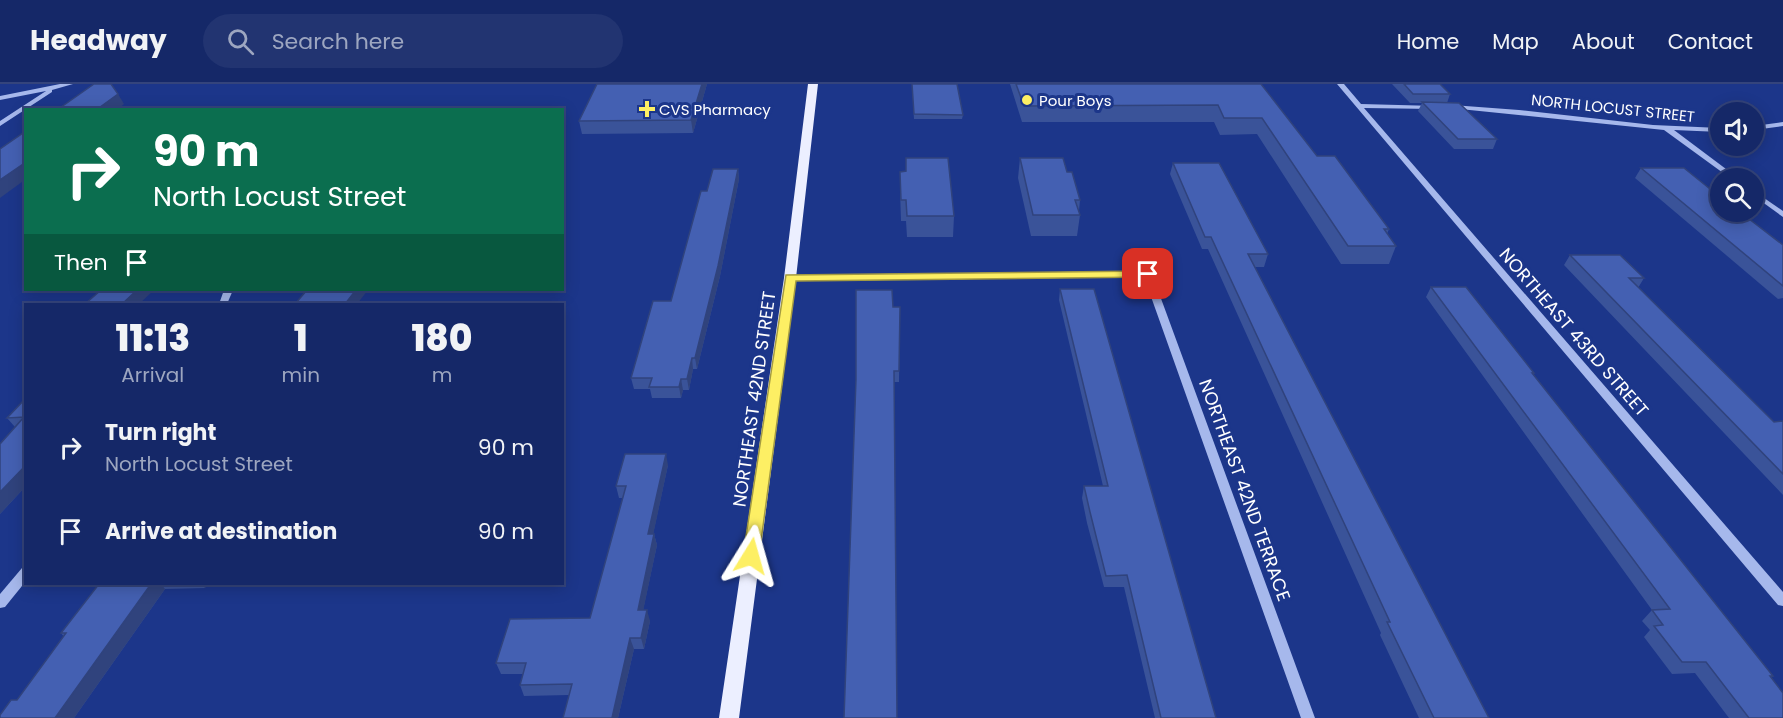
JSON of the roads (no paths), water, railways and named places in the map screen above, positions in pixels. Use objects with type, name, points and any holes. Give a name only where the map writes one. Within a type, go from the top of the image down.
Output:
[{"type":"main road","name":"NORTHEAST 42ND STREET","points":[[729,718],[790,278],[813,84]]},
{"type":"street","points":[[0,98],[70,84]]},
{"type":"street","name":"NORTHEAST 43RD STREET","points":[[1340,84],[1783,601]]},
{"type":"street","points":[[0,124],[55,87]]},
{"type":"street","name":"NORTH LOCUST STREET","points":[[1359,106],[1472,108],[1667,129],[1710,130]]},
{"type":"street","points":[[1764,127],[1783,124]]},
{"type":"street","points":[[1667,129],[1720,168]]},
{"type":"street","points":[[1764,201],[1783,215]]},
{"type":"street","name":"NORTHEAST 42ND TERRACE","points":[[790,278],[1148,274],[1308,718]]},
{"type":"street","points":[[0,603],[24,574]]},
{"type":"place","name":"Pour Boys","points":[[1027,100]]},
{"type":"place","name":"CVS Pharmacy","points":[[647,109]]}]
